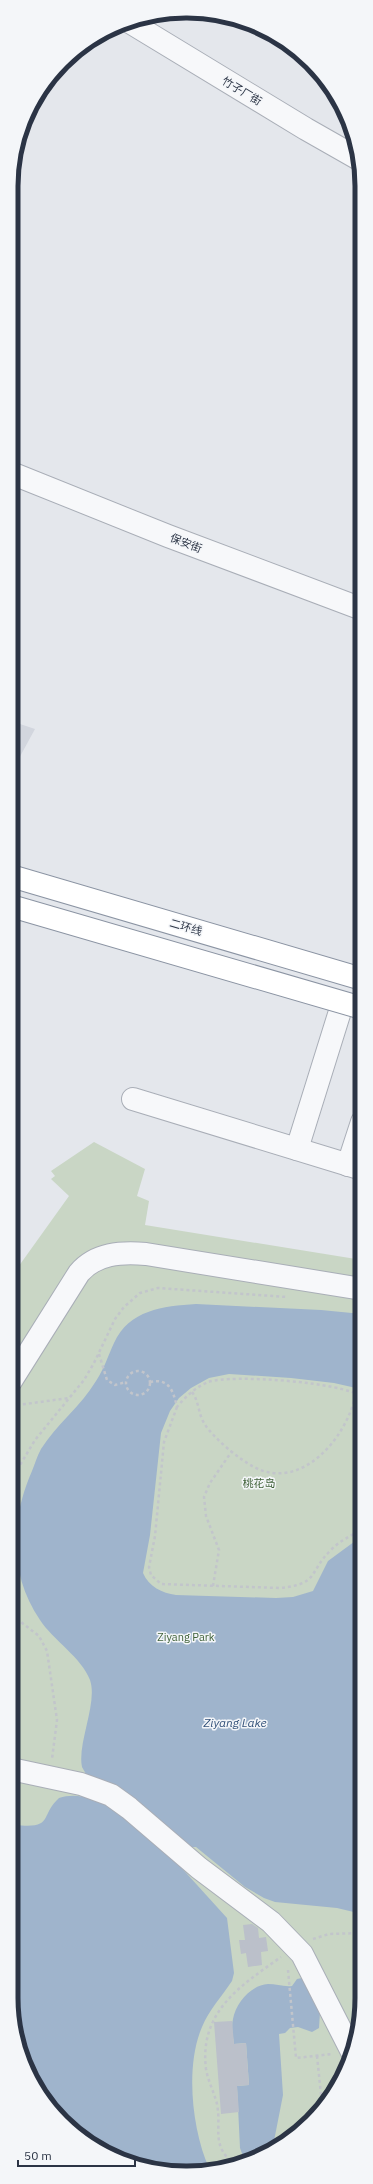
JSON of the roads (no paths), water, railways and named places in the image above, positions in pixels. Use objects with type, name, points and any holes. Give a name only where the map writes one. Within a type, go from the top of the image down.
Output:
[{"type":"highway","name":"二环线","points":[[18,878],[355,977]]},
{"type":"highway","points":[[18,907],[352,1010]]},
{"type":"street","name":"竹子厂街","points":[[136,26],[306,130],[352,155]]},
{"type":"street","name":"保安街","points":[[18,476],[168,536],[355,606]]},
{"type":"street","points":[[303,1151],[352,1010]]},
{"type":"street","points":[[133,1099],[355,1167]]},
{"type":"street","points":[[18,1370],[79,1273],[89,1263],[102,1256],[120,1253],[146,1254],[355,1288]]},
{"type":"street","points":[[18,1770],[100,1790],[119,1800],[181,1852],[271,1922],[297,1947],[310,1967],[344,2052]]},
{"type":"water","name":"Ziyang Lake","points":[[196,1304],[321,1310],[355,1313],[355,1388],[334,1383],[291,1378],[229,1374],[209,1378],[191,1388],[179,1398],[170,1411],[161,1433],[150,1535],[143,1573],[152,1586],[166,1593],[176,1595],[276,1598],[293,1597],[313,1591],[328,1561],[355,1541],[355,1912],[337,1908],[275,1902],[264,1898],[245,1887],[196,1847],[185,1847],[178,1864],[227,1918],[234,1973],[232,1981],[205,2021],[197,2043],[192,2079],[193,2098],[198,2135],[208,2165],[198,2166],[165,2165],[132,2157],[112,2149],[93,2138],[75,2124],[67,2117],[46,2091],[35,2072],[27,2052],[21,2030],[18,2009],[18,1825],[28,1826],[41,1823],[53,1804],[59,1798],[82,1796],[104,1804],[144,1828],[86,1774],[82,1767],[82,1747],[90,1711],[92,1689],[90,1680],[81,1664],[52,1635],[40,1620],[30,1602],[18,1566],[18,1522],[20,1509],[25,1490],[40,1452],[54,1431],[76,1407],[96,1381],[120,1332],[128,1323],[138,1317],[148,1312],[171,1306]]},
{"type":"water","points":[[302,1978],[320,2012],[319,2028],[312,2032],[298,2027],[290,2028],[285,2033],[279,2034],[283,2095],[274,2141],[261,2149],[243,2156],[240,2148],[237,2086],[249,2085],[246,2043],[234,2044],[232,2032],[233,2019],[237,2007],[250,1991],[262,1985],[268,1984],[292,1986],[297,1979]]},
{"type":"park label","name":"桃花岛","points":[[259,1483]]},
{"type":"park label","name":"Ziyang Park","points":[[186,1637]]}]
